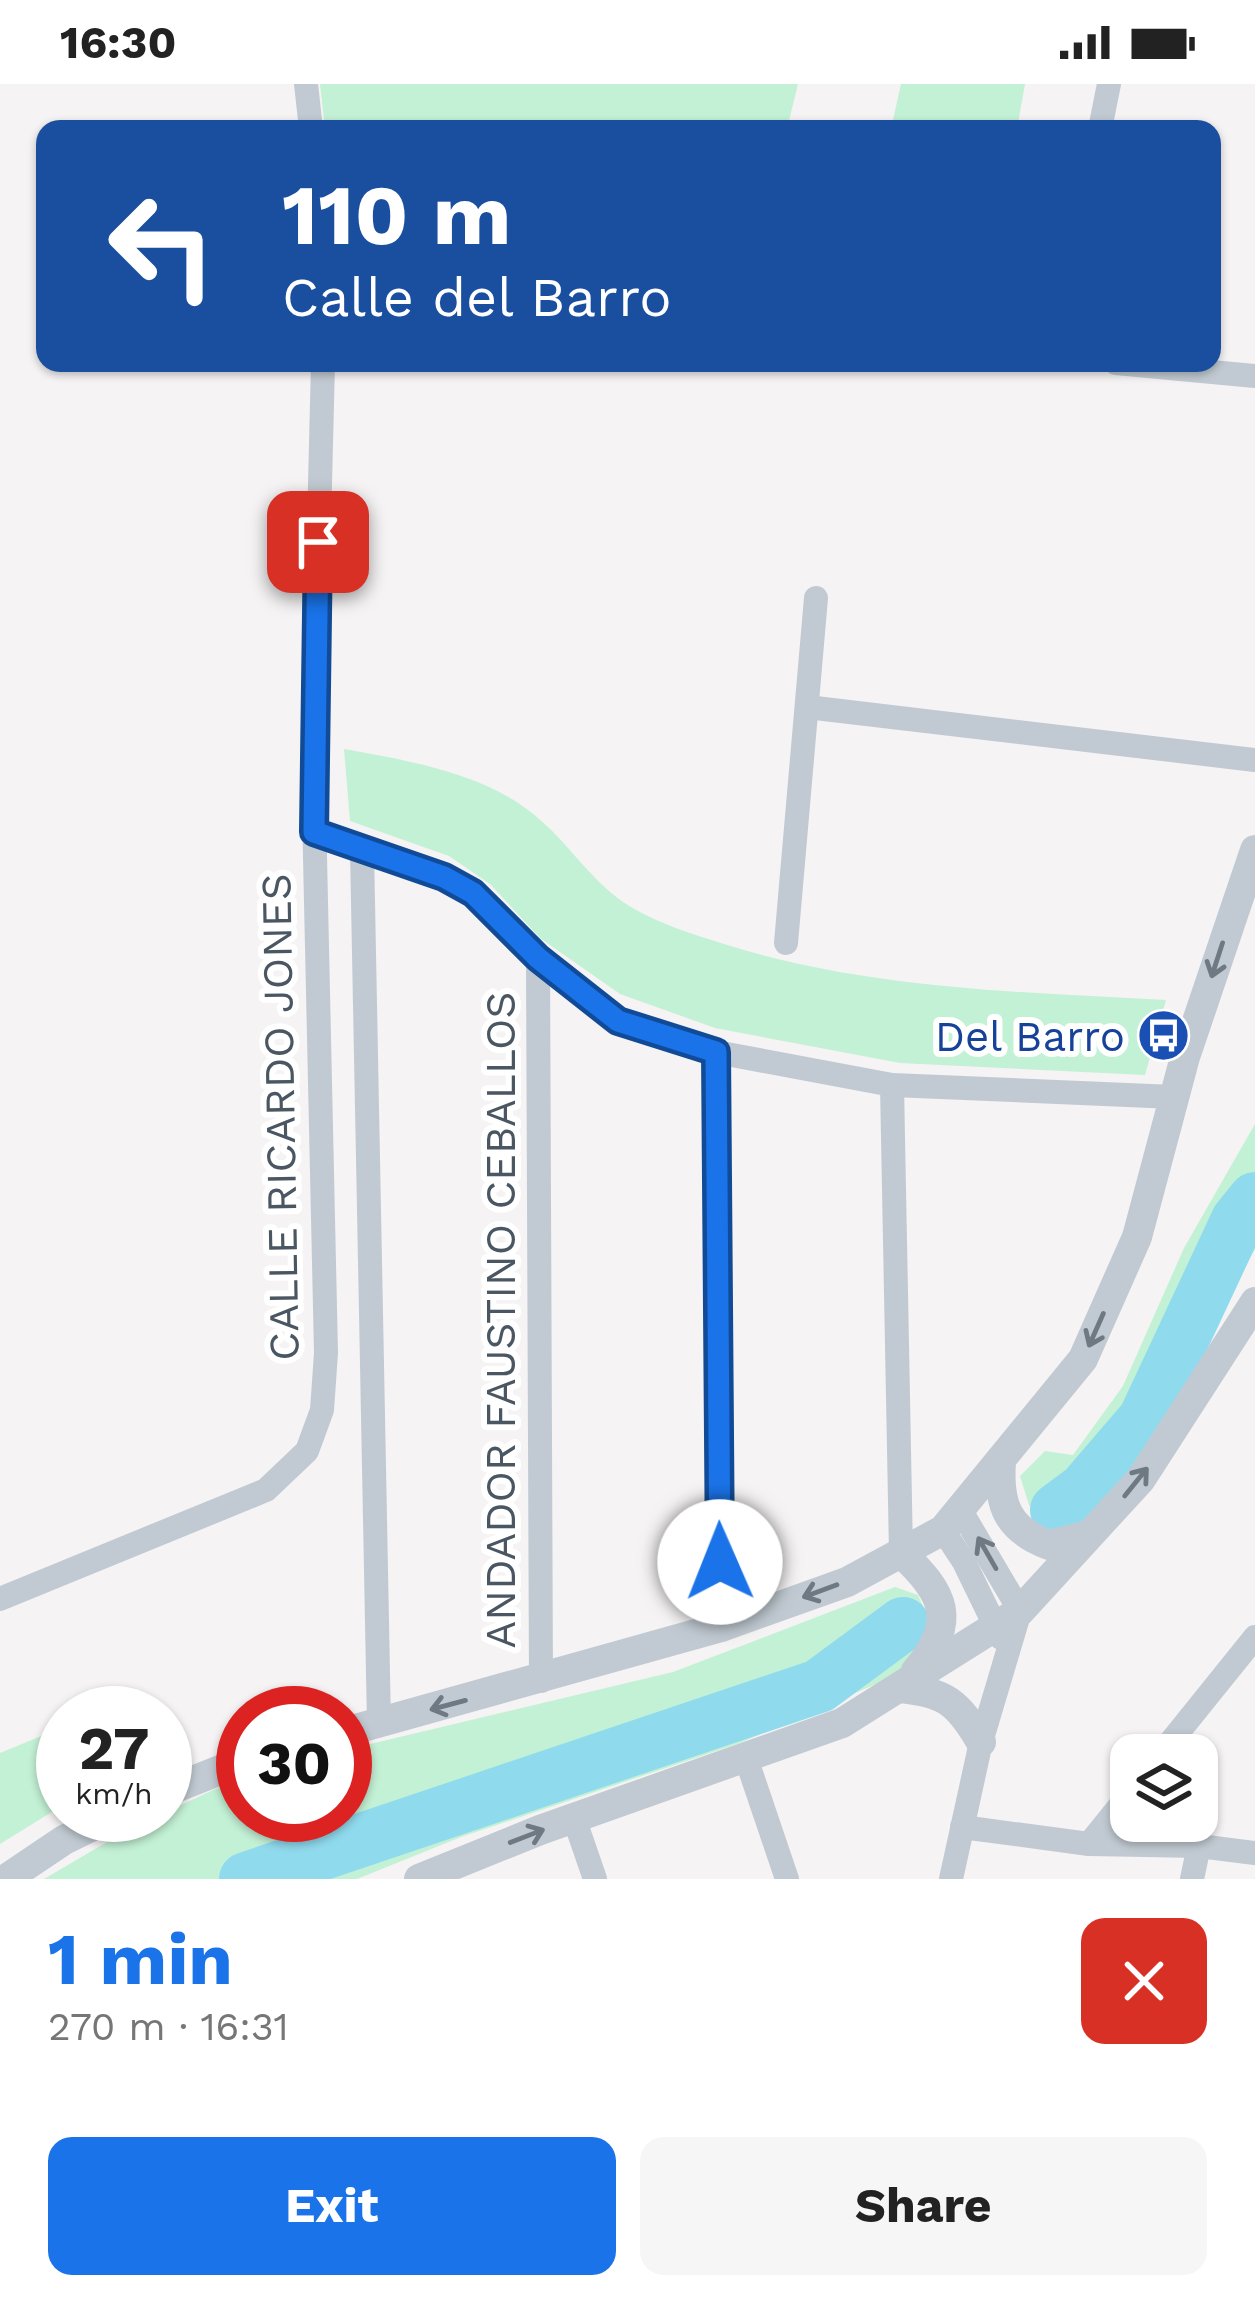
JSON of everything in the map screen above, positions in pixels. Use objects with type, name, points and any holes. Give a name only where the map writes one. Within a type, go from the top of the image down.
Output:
[{"type":"street","points":[[306,84],[310,120]]},
{"type":"street","points":[[1102,120],[1109,84]]},
{"type":"street","name":"CALLE RICARDO JONES","points":[[0,1599],[266,1490],[307,1451],[322,1410],[326,1353],[314,832],[323,372]]},
{"type":"street","points":[[1212,372],[1255,376]]},
{"type":"street","points":[[787,943],[816,598]]},
{"type":"street","points":[[807,707],[1255,760]]},
{"type":"street","points":[[314,832],[444,877],[473,893],[538,958],[618,1021],[716,1052],[892,1085],[1174,1097]]},
{"type":"street","points":[[362,850],[379,1724]]},
{"type":"street","points":[[372,1726],[721,1627],[847,1582],[952,1520],[1083,1359],[1137,1237],[1174,1097],[1255,850]]},
{"type":"street","name":"ANDADOR FAUSTINO CEBALLOS","points":[[538,958],[541,1681]]},
{"type":"street","points":[[716,1052],[721,1627]]},
{"type":"street","points":[[892,1085],[901,1553],[934,1587],[944,1619],[934,1649],[899,1688]]},
{"type":"street","points":[[418,1879],[842,1723],[1008,1618],[1141,1479],[1255,1302]]},
{"type":"street","points":[[1001,1461],[1001,1502],[1014,1526],[1049,1545],[1088,1535]]},
{"type":"street","points":[[951,1879],[981,1742],[1007,1656],[1008,1618],[952,1520]]},
{"type":"street","points":[[1177,1734],[1255,1637]]},
{"type":"street","points":[[899,1688],[932,1691],[954,1703],[981,1742]]},
{"type":"street","points":[[746,1758],[787,1879]]},
{"type":"street","points":[[574,1818],[595,1879]]},
{"type":"street","points":[[1089,1844],[1110,1818]]},
{"type":"street","points":[[962,1827],[1089,1844],[1199,1846],[1255,1853]]},
{"type":"street","points":[[6,1879],[61,1842]]},
{"type":"street","points":[[1192,1879],[1199,1846]]},
{"type":"green space","points":[[320,84],[798,84],[789,120],[324,120]]},
{"type":"green space","points":[[901,84],[1025,84],[1019,120],[893,120]]},
{"type":"green space","points":[[344,749],[442,770],[491,788],[532,813],[617,898],[665,924],[724,944],[832,971],[887,979],[1166,1000],[1145,1075],[900,1063],[715,1028],[620,994],[540,938],[490,884],[449,856],[350,821]]},
{"type":"green space","points":[[1255,1124],[1255,1249],[1160,1412],[1094,1491],[1061,1520],[1048,1523],[1029,1505],[1020,1476],[1045,1451],[1073,1455],[1123,1386],[1184,1248]]},
{"type":"green space","points":[[895,1587],[918,1595],[927,1617],[921,1642],[899,1674],[740,1743],[461,1837],[357,1879],[44,1879],[107,1842],[192,1842],[192,1800],[216,1789],[216,1842],[372,1842],[372,1744],[673,1672]]},
{"type":"green space","points":[[36,1738],[36,1822],[0,1844],[0,1753]]},
{"type":"waterway","points":[[1057,1510],[1084,1490],[1145,1419],[1238,1220],[1255,1199]]},
{"type":"waterway","points":[[246,1879],[819,1686],[903,1624]]},
{"type":"place","name":"Del Barro","points":[[1164,1036]]},
{"type":"route","points":[[318,542],[314,832],[444,877],[496,912],[538,958],[618,1021],[716,1052],[720,1562]]}]
